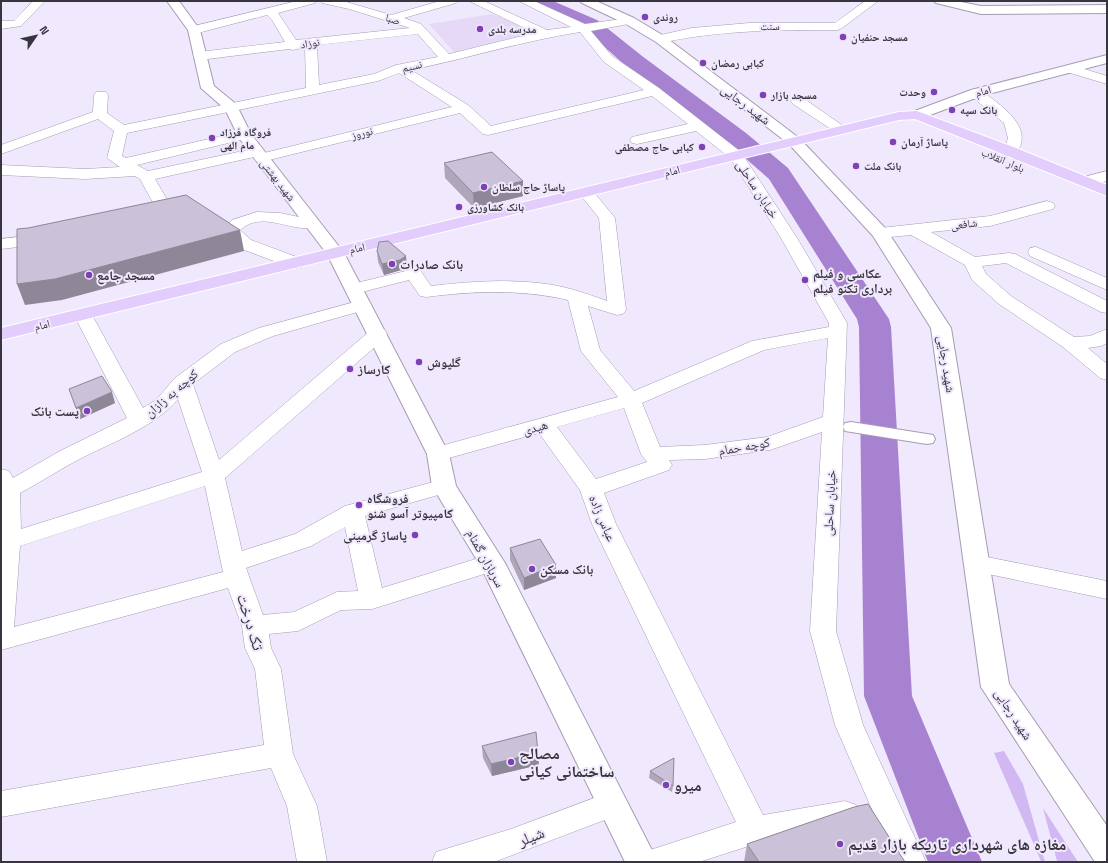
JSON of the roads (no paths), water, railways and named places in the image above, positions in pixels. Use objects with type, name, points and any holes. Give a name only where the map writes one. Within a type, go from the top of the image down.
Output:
[{"type":"main road","name":"امام","points":[[1,334],[587,193],[794,141],[899,116],[917,115]]},
{"type":"main road","name":"بلوار انقلاب","points":[[917,115],[1011,151],[1107,191]]},
{"type":"main road","name":"بلوار انقلاب","points":[[899,116],[1107,204]]},
{"type":"street","points":[[1,25],[17,24],[39,1]]},
{"type":"street","name":"شهید بهشتی","points":[[173,1],[194,30],[199,56],[208,88],[231,107],[244,135],[335,253]]},
{"type":"street","points":[[194,30],[311,1]]},
{"type":"street","name":"صبا","points":[[326,1],[351,6],[417,26],[447,59]]},
{"type":"street","points":[[351,6],[364,1]]},
{"type":"street","points":[[392,18],[452,1]]},
{"type":"street","points":[[475,1],[546,34]]},
{"type":"street","points":[[524,1],[588,28],[608,59],[654,90],[736,155]]},
{"type":"street","name":"شهید رجایی","points":[[586,1],[622,23],[660,39],[794,141],[880,233],[941,328],[995,687],[1107,853]]},
{"type":"street","name":"سنت","points":[[660,39],[692,32],[749,27],[838,26],[872,1]]},
{"type":"street","points":[[940,1],[981,10],[1106,8]]},
{"type":"street","points":[[270,12],[277,18],[293,46]]},
{"type":"street","points":[[354,23],[371,34]]},
{"type":"street","name":"نسیم","points":[[121,130],[378,77],[400,68],[447,59],[546,34],[622,23]]},
{"type":"street","name":"نوزاد","points":[[199,56],[293,46],[311,42],[371,34],[422,30]]},
{"type":"street","points":[[311,42],[313,91]]},
{"type":"street","name":"امام","points":[[917,115],[976,93],[1107,59]]},
{"type":"street","points":[[400,68],[463,108],[488,131],[602,105],[654,90]]},
{"type":"street","points":[[1071,69],[1107,80]]},
{"type":"street","points":[[976,93],[1010,121],[1016,138],[1011,151]]},
{"type":"street","points":[[100,114],[101,95]]},
{"type":"street","points":[[798,101],[842,130]]},
{"type":"street","name":"نوروز","points":[[1,170],[49,171],[85,174],[142,174],[259,155],[463,108]]},
{"type":"street","points":[[100,114],[121,130],[114,158],[126,163],[142,174],[174,212],[135,219]]},
{"type":"street","points":[[1,150],[100,114]]},
{"type":"street","points":[[636,140],[698,126]]},
{"type":"street","points":[[126,163],[244,135]]},
{"type":"street","name":"خیابان ساحلی","points":[[736,155],[789,238],[838,324],[837,331],[842,424],[823,631],[849,725],[885,808],[911,862]]},
{"type":"street","points":[[1085,181],[1107,176]]},
{"type":"street","points":[[576,296],[617,310],[608,218],[587,193]]},
{"type":"street","name":"شافعی","points":[[880,233],[990,221],[1047,206]]},
{"type":"street","points":[[296,263],[245,244],[230,230],[237,222],[258,216],[312,224]]},
{"type":"street","points":[[216,225],[234,226]]},
{"type":"street","points":[[915,230],[972,262],[1009,258],[1107,308]]},
{"type":"street","points":[[1,244],[34,242],[58,237]]},
{"type":"street","points":[[1036,252],[1107,285]]},
{"type":"street","name":"سربازان گمنام","points":[[335,253],[378,334],[438,454],[444,486],[492,563],[642,862]]},
{"type":"street","points":[[972,262],[978,276],[1005,300],[1070,342],[1107,374]]},
{"type":"street","name":"کوچه به زازان","points":[[4,486],[139,420],[163,404],[182,382],[228,348],[414,274],[426,292],[491,286],[539,288],[576,296]]},
{"type":"street","name":"عباس زاده","points":[[576,296],[591,350],[631,400],[652,454],[661,465],[591,489],[604,524],[754,830]]},
{"type":"street","points":[[83,315],[139,420]]},
{"type":"street","points":[[631,400],[759,345],[837,331]]},
{"type":"street","points":[[10,541],[214,476],[378,334]]},
{"type":"street","points":[[1070,342],[1094,342],[1107,335]]},
{"type":"street","name":"تک درخت","points":[[182,382],[214,476],[234,570],[255,626],[258,648],[268,669],[279,754],[302,806],[312,862]]},
{"type":"street","name":"هیدی","points":[[438,454],[631,400]]},
{"type":"street","points":[[842,424],[927,439]]},
{"type":"street","name":"کوچه حمام","points":[[652,454],[705,452],[770,443],[842,424]]},
{"type":"street","points":[[544,425],[591,489]]},
{"type":"street","points":[[1,634],[10,541],[4,486]]},
{"type":"street","points":[[1,640],[234,570],[303,540],[353,512],[444,486]]},
{"type":"street","points":[[353,512],[372,600]]},
{"type":"street","points":[[255,626],[298,622],[337,601],[372,600],[492,563]]},
{"type":"street","points":[[977,564],[1107,590]]},
{"type":"street","points":[[1,804],[279,754]]},
{"type":"street","name":"شیلر","points":[[447,862],[511,843],[613,804]]},
{"type":"street","points":[[655,862],[754,830],[885,808]]},
{"type":"waterway","points":[[536,1],[590,24],[634,61],[737,138],[779,174],[873,319],[875,327],[888,696],[955,862]]},
{"type":"place","name":"روندی","points":[[645,17]]},
{"type":"place","name":"مدرسه بلدی","points":[[480,29]]},
{"type":"place","name":"مسجد حنفیان","points":[[843,37]]},
{"type":"place","name":"کبابی رمضان","points":[[703,63]]},
{"type":"place","name":"وحدت","points":[[934,92]]},
{"type":"place","name":"مسجد بازار","points":[[763,95]]},
{"type":"place","name":"بانک سپه","points":[[952,110]]},
{"type":"place","name":"فروگاه فرزاد مام الهی","points":[[212,138]]},
{"type":"place","name":"پاساژ آرمان","points":[[893,142]]},
{"type":"place","name":"کبابی حاج مصطفی","points":[[702,147]]},
{"type":"place","name":"بانک ملت","points":[[856,166]]},
{"type":"place","name":"پاساژ حاج سلطان","points":[[484,187]]},
{"type":"place","name":"بانک کشاورزی","points":[[459,207]]},
{"type":"place","name":"بانک صادرات","points":[[392,264]]},
{"type":"place","name":"مسجد جامع","points":[[89,275]]},
{"type":"place","name":"عکاسی و فیلم برداری تکنو فیلم","points":[[805,280]]},
{"type":"place","name":"گلپوش","points":[[419,362]]},
{"type":"place","name":"کارساز","points":[[350,369]]},
{"type":"place","name":"پست بانک","points":[[87,411]]},
{"type":"place","name":"فروشگاه کامپیوتر آسو شنو","points":[[359,505]]},
{"type":"place","name":"پاساژ گرمینی","points":[[415,535]]},
{"type":"place","name":"بانک مسکن","points":[[532,569]]},
{"type":"place","name":"مصالح ساختمانی کیانی","points":[[511,762]]},
{"type":"place","name":"میرو","points":[[666,785]]},
{"type":"place","name":"مغازه های شهرداری تاریکه بازار قدیم","points":[[840,844]]}]
